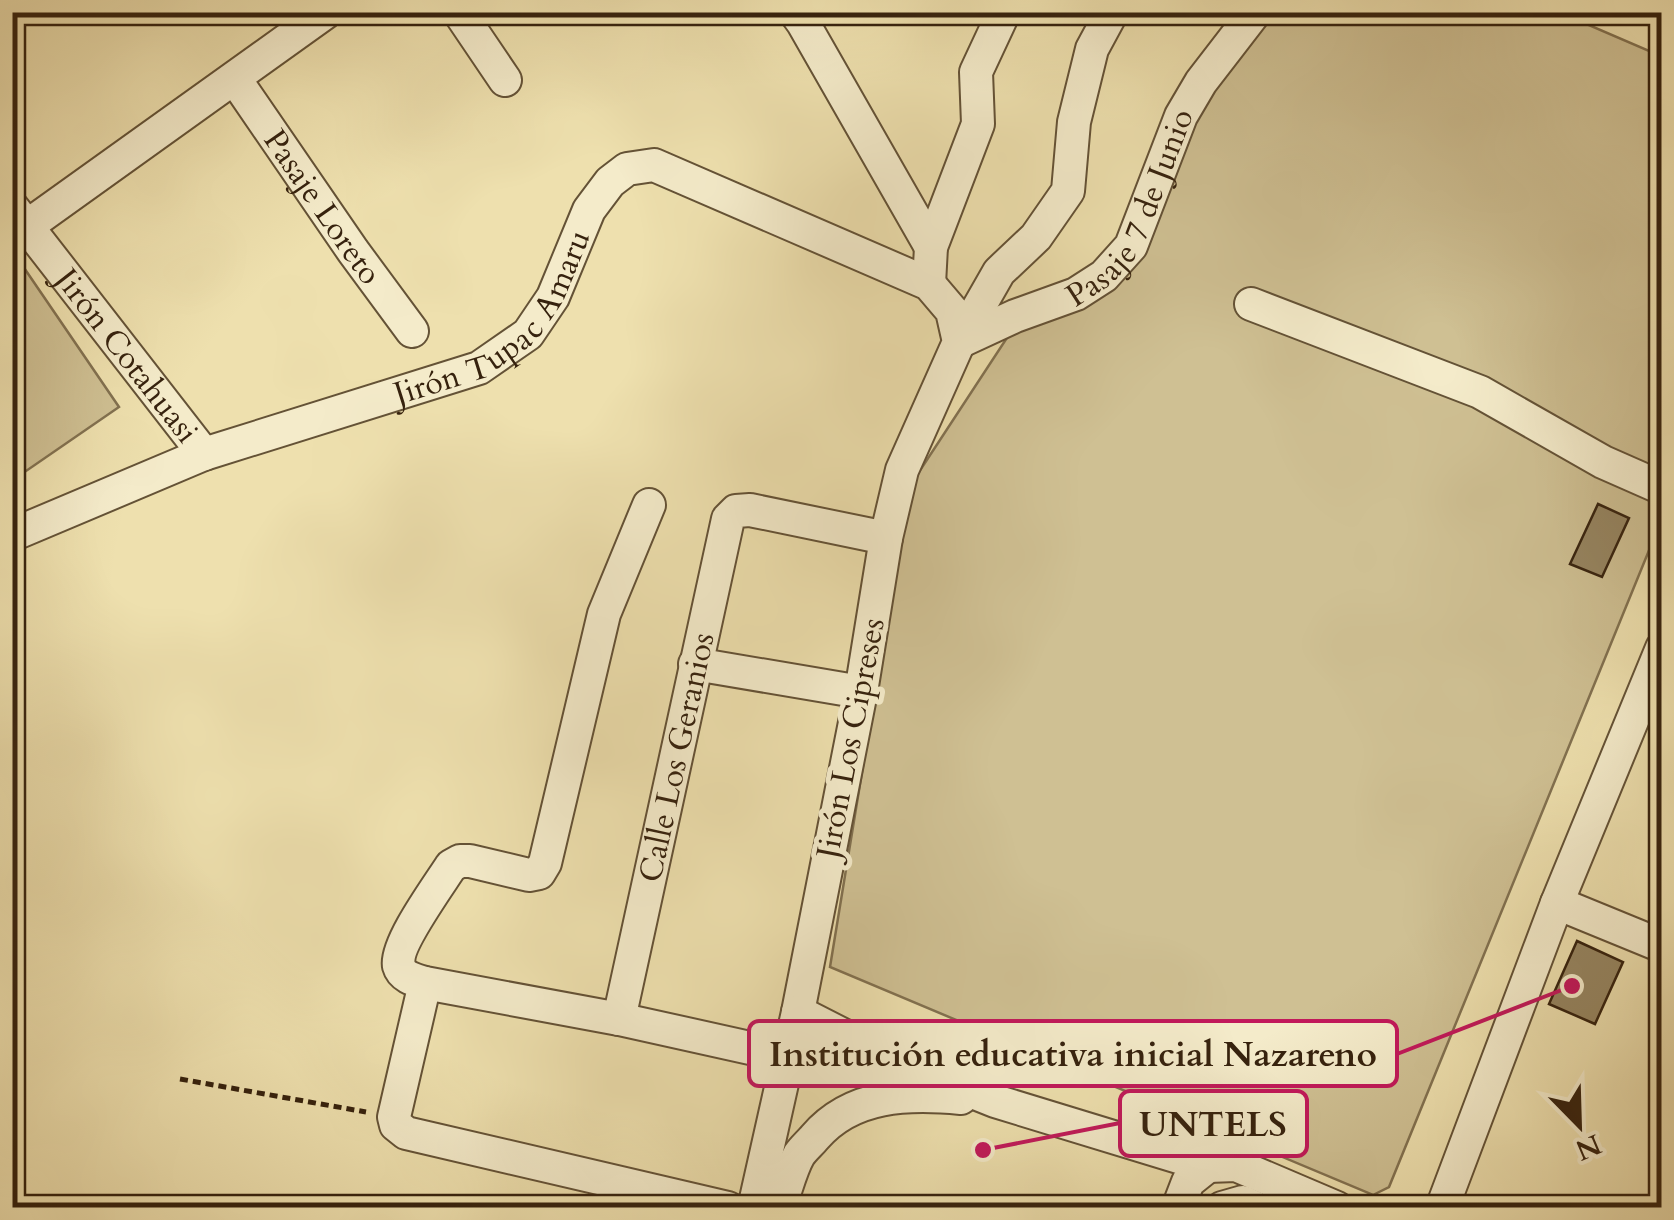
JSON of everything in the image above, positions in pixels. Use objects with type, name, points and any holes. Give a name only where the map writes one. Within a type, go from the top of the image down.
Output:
[{"type":"street","points":[[17,223],[235,79],[326,12]]},
{"type":"street","points":[[458,12],[505,80]]},
{"type":"street","points":[[795,12],[931,247]]},
{"type":"street","points":[[959,342],[952,311],[929,284],[931,247],[978,124],[976,72],[1004,12]]},
{"type":"street","name":"Jirón Los Cipreses","points":[[754,1208],[798,1012],[902,470],[959,342],[999,272],[1036,237],[1068,191],[1074,122],[1092,50],[1112,12]]},
{"type":"street","name":"Pasaje 7 de Junio","points":[[959,342],[1076,294],[1104,276],[1131,246],[1181,116],[1201,82],[1254,12]]},
{"type":"street","name":"Pasaje Loreto","points":[[235,79],[412,331]]},
{"type":"street","name":"Jirón Tupac Amaru","points":[[12,535],[204,454],[479,368],[528,334],[554,298],[589,210],[610,182],[627,169],[654,165],[929,284]]},
{"type":"street","name":"Jirón Cotahuasi","points":[[17,223],[204,454]]},
{"type":"street","points":[[1251,304],[1480,392],[1603,462],[1662,488]]},
{"type":"street","points":[[650,504],[604,614],[545,863],[539,873],[529,875],[470,861],[452,866],[406,936],[398,962],[406,976],[424,983],[620,1019],[786,1056]]},
{"type":"street","name":"Calle Los Geranios","points":[[620,1019],[728,519],[736,512],[750,510],[886,538]]},
{"type":"street","points":[[1442,1208],[1557,903],[1648,723],[1662,648]]},
{"type":"street","points":[[695,664],[861,692]]},
{"type":"street","points":[[1557,903],[1662,946]]},
{"type":"street","points":[[424,983],[394,1117],[396,1125],[406,1133],[728,1208]]},
{"type":"street","points":[[798,1012],[847,1039],[996,1101],[1208,1166],[1236,1165],[1337,1208]]},
{"type":"street","points":[[779,1208],[799,1155],[825,1126],[859,1104],[893,1096],[928,1094],[996,1101]]},
{"type":"street","points":[[1178,1208],[1188,1182],[1208,1166]]},
{"type":"path","points":[[180,1079],[394,1117]]},
{"type":"shaded area","points":[[1262,13],[1561,13],[1661,56],[1661,521],[1389,1187],[1373,1195],[830,967],[907,498],[915,478],[1016,324],[1087,298],[1185,123]]},
{"type":"shaded area","points":[[18,259],[119,407],[13,480],[12,263]]},
{"type":"building","points":[[1598,504],[1629,518],[1602,577],[1570,564]]},
{"type":"building","points":[[1577,941],[1623,962],[1595,1024],[1549,1004]]},
{"type":"place","name":"Institución educativa inicial Nazareno","points":[[1572,986]]},
{"type":"place","name":"UNTELS","points":[[983,1150]]}]
